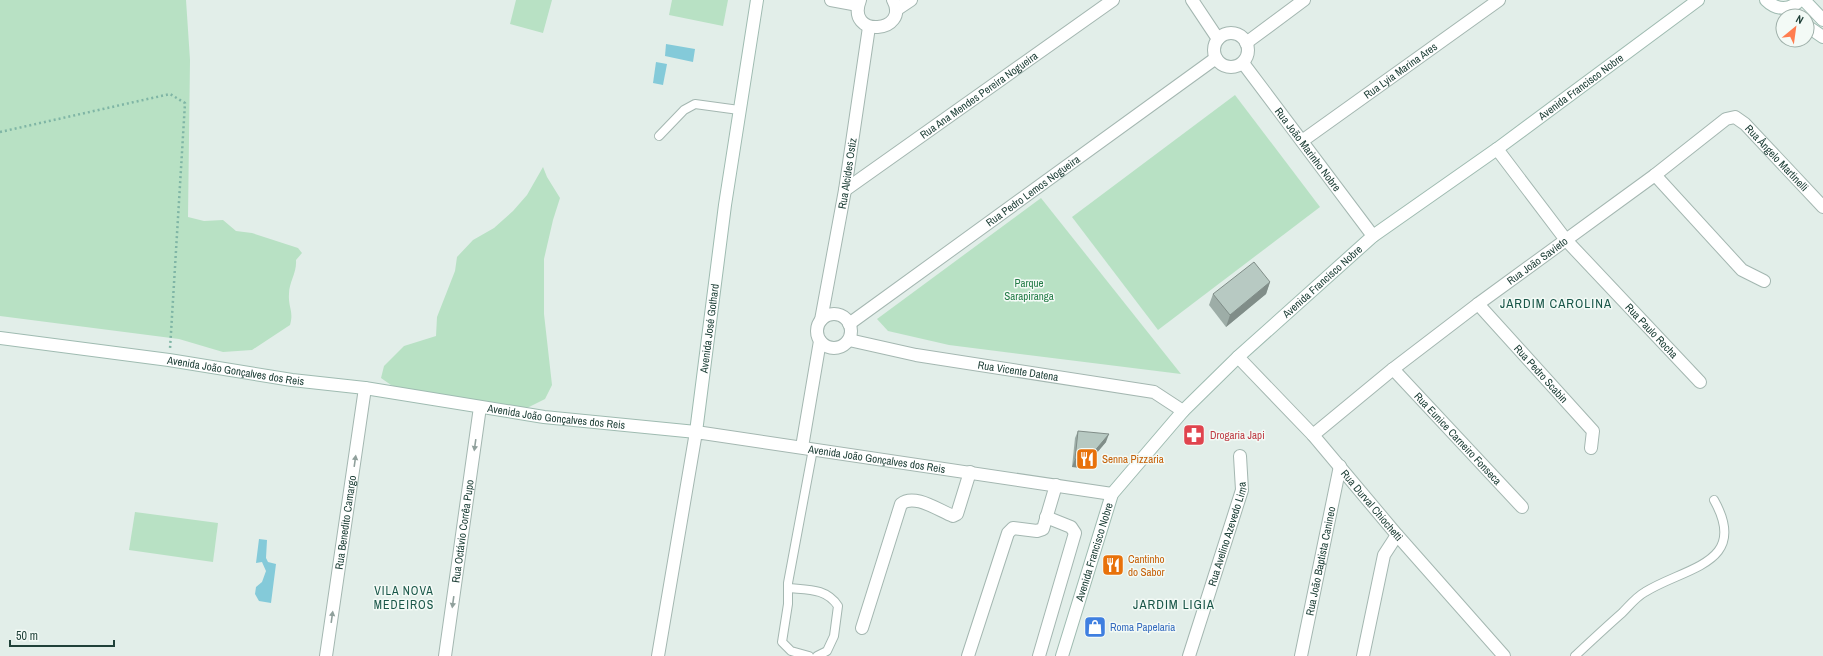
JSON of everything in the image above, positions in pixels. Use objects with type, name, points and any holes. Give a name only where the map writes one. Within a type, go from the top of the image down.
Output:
[{"type":"street","name":"Avenida José Gothard","points":[[658,656],[696,432],[725,205],[757,0]]},
{"type":"street","points":[[832,0],[859,2],[860,18],[869,27],[881,28],[887,25],[895,16],[895,5],[910,0]]},
{"type":"street","name":"Rua Ana Mendes Pereira Nogueira","points":[[845,190],[1113,0]]},
{"type":"street","points":[[1192,0],[1218,39]]},
{"type":"street","points":[[1246,42],[1304,0]]},
{"type":"street","name":"Rua Lyia Marina Ares","points":[[1302,141],[1499,0]]},
{"type":"street","name":"Avenida Francisco Nobre","points":[[1062,656],[1112,494],[1184,410],[1238,357],[1374,236],[1497,149],[1698,0]]},
{"type":"street","points":[[1771,4],[1790,7],[1800,0]]},
{"type":"street","points":[[1804,0],[1823,20]]},
{"type":"street","name":"Rua Alcides Ostiz","points":[[821,320],[845,190],[869,27]]},
{"type":"street","points":[[1233,33],[1238,35],[1246,42],[1248,53],[1242,63],[1233,67],[1227,66],[1222,64],[1216,58],[1214,50],[1218,39],[1222,36],[1233,33]]},
{"type":"street","name":"Rua Pedro Lemos Nogueira","points":[[849,324],[1216,58]]},
{"type":"street","name":"Rua João Marinho Nobre","points":[[1242,63],[1374,236]]},
{"type":"street","name":"Rua Ângelo Martinelli","points":[[1726,119],[1735,117],[1745,124],[1823,207]]},
{"type":"street","name":"Rua João Savieto","points":[[1313,435],[1393,369],[1478,304],[1655,175],[1726,119]]},
{"type":"street","name":"Rua Paulo Rocha","points":[[1497,149],[1566,240],[1700,382]]},
{"type":"street","points":[[1655,175],[1742,270],[1764,281]]},
{"type":"street","name":"Rua Pedro Scabin","points":[[1478,304],[1594,431],[1591,448]]},
{"type":"street","points":[[807,448],[820,341],[817,330],[821,320],[825,316],[836,314],[842,316],[849,324],[851,335],[845,344],[835,348],[824,345],[820,341]]},
{"type":"street","name":"Avenida João Gonçalves dos Reis","points":[[0,338],[169,360],[292,380],[365,388],[544,417],[696,432],[1112,494]]},
{"type":"street","name":"Rua Vicente Datena","points":[[848,340],[916,355],[1154,392],[1184,410]]},
{"type":"street","name":"Rua Durval Chiochetti","points":[[1238,357],[1313,435],[1397,535],[1504,656]]},
{"type":"street","name":"Rua Eunice Carneiro Fonseca","points":[[1393,369],[1522,507]]},
{"type":"street","name":"Rua Benedito Camargo","points":[[326,656],[365,388]]},
{"type":"street","name":"Rua Octávio Corrêa Pupo","points":[[445,656],[480,407]]},
{"type":"street","name":"Rua Avelino Azevedo Lima","points":[[1189,656],[1242,490],[1240,456]]},
{"type":"street","name":"Rua João Baptista Canineo","points":[[1300,656],[1340,466]]},
{"type":"street","points":[[862,628],[901,504],[906,500],[914,499],[953,516],[957,514],[970,472]]},
{"type":"street","points":[[968,656],[1008,533],[1014,528],[1036,531],[1043,529],[1056,485]]},
{"type":"street","points":[[1039,656],[1075,533],[1071,527],[1046,517]]},
{"type":"street","points":[[1363,656],[1384,555],[1397,535]]},
{"type":"lane","points":[[659,136],[684,110],[695,104],[739,110]]},
{"type":"lane","points":[[807,448],[782,642],[791,651],[809,656]]},
{"type":"lane","points":[[1575,656],[1644,592],[1693,570],[1720,549],[1723,544],[1725,528],[1723,515],[1714,500]]},
{"type":"lane","points":[[788,588],[823,592],[834,600],[838,606],[834,636],[827,651],[817,656]]},
{"type":"path","points":[[0,132],[170,94],[184,103],[169,360]]},
{"type":"green space","points":[[0,0],[186,0],[190,60],[188,217],[204,221],[223,220],[236,231],[252,233],[298,248],[302,253],[296,260],[289,290],[291,316],[290,325],[252,350],[223,352],[179,339],[0,316]]},
{"type":"green space","points":[[516,0],[552,0],[543,33],[510,24]]},
{"type":"green space","points":[[672,0],[728,0],[723,26],[669,15]]},
{"type":"green space","points":[[1235,95],[1320,207],[1158,330],[1072,217]]},
{"type":"green space","points":[[543,167],[547,177],[560,198],[544,259],[544,314],[552,385],[545,399],[527,408],[482,412],[419,396],[391,385],[381,378],[384,366],[404,346],[436,336],[437,317],[455,271],[457,257],[473,240],[494,228],[513,211],[527,195]]},
{"type":"green space","name":"Parque Sarapiranga","points":[[1041,198],[1181,374],[949,345],[888,331],[877,319]]},
{"type":"green space","points":[[135,512],[218,523],[213,562],[129,550]]},
{"type":"water","points":[[666,44],[695,49],[693,62],[665,56]]},
{"type":"water","points":[[656,62],[667,64],[663,85],[653,83]]},
{"type":"water","points":[[259,539],[267,540],[266,558],[268,562],[276,564],[271,603],[259,601],[255,594],[256,587],[262,582],[266,571],[262,562],[256,563]]},
{"type":"building","points":[[1254,262],[1270,282],[1230,315],[1213,294]]},
{"type":"building","points":[[1078,431],[1109,434],[1087,460],[1075,459]]},
{"type":"place","name":"Drogaria Japi","points":[[1194,435]]},
{"type":"place","name":"Senna Pizzaria","points":[[1087,459]]},
{"type":"place","name":"Cantinho do Sabor","points":[[1113,565]]},
{"type":"place","name":"Roma Papelaria","points":[[1095,627]]},
{"type":"district","name":"JARDIM CAROLINA","points":[[1556,303]]},
{"type":"district","name":"VILA NOVA MEDEIROS","points":[[404,598]]},
{"type":"district","name":"JARDIM LIGIA","points":[[1174,604]]}]
